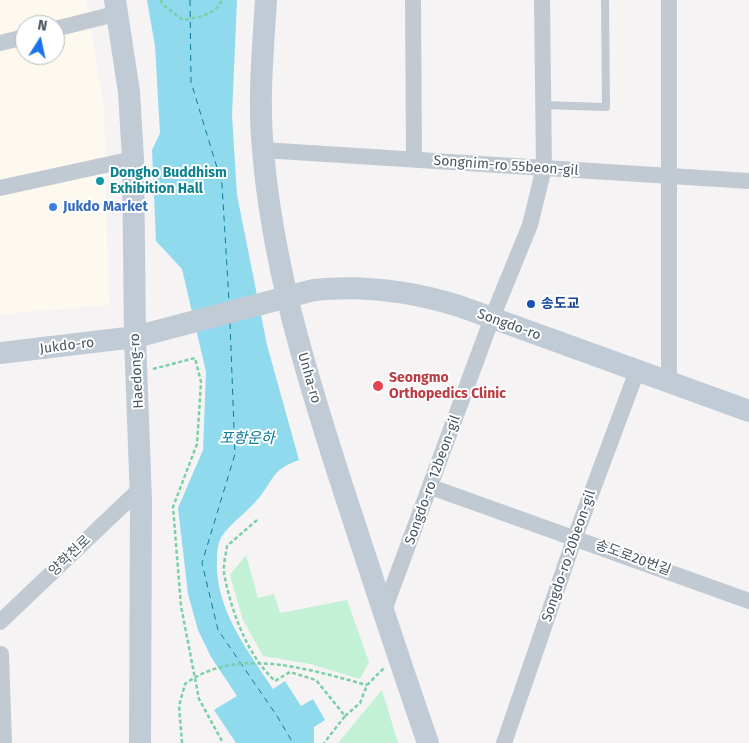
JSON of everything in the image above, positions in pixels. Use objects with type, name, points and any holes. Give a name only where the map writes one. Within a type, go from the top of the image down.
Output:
[{"type":"street","name":"Unha-ro","points":[[266,0],[261,94],[262,150],[272,226],[287,296],[308,378],[383,613],[428,743]]},
{"type":"street","points":[[413,0],[414,159]]},
{"type":"street","name":"Songdo-ro 12beon-gil","points":[[383,613],[492,318],[530,225],[544,168],[542,0]]},
{"type":"street","points":[[669,0],[669,382]]},
{"type":"street","points":[[65,25],[117,6]]},
{"type":"street","name":"Haedong-ro","points":[[117,6],[129,92],[133,159],[135,337],[140,489],[140,743]]},
{"type":"street","points":[[0,43],[15,39]]},
{"type":"street","name":"Songnim-ro 55beon-gil","points":[[262,150],[749,181]]},
{"type":"street","points":[[0,188],[133,159]]},
{"type":"street","name":"Songdo-ro","points":[[135,337],[287,296],[339,288],[386,289],[434,299],[492,318],[749,411]]},
{"type":"street","name":"Jukdo-ro","points":[[0,353],[135,337]]},
{"type":"street","name":"Songdo-ro 20beon-gil","points":[[504,743],[575,537],[637,371]]},
{"type":"street","name":"송도로20번길","points":[[431,486],[749,601]]},
{"type":"street","name":"양학천로","points":[[0,622],[140,489]]},
{"type":"street","points":[[1,654],[4,743]]},
{"type":"lane","points":[[543,105],[606,107],[605,0]]},
{"type":"path","points":[[161,0],[162,4],[183,20],[206,16],[219,7],[222,0]]},
{"type":"path","points":[[137,372],[195,358],[201,382],[197,444],[173,507],[181,606],[200,699],[223,743]]},
{"type":"path","points":[[257,520],[227,546],[224,571],[238,625],[265,672],[275,681],[290,672],[316,680],[345,716]]},
{"type":"path","points":[[324,743],[345,716],[360,703],[367,686],[397,655]]},
{"type":"path","points":[[182,743],[179,706],[185,684],[208,670],[225,665],[275,664],[321,673],[367,686]]},
{"type":"shaded area","name":"Jukdo Market","points":[[0,0],[86,0],[104,109],[109,305],[0,314]]},
{"type":"green space","points":[[246,555],[258,598],[274,594],[280,613],[347,600],[369,662],[360,679],[310,664],[263,656],[243,620],[230,575]]},
{"type":"green space","points":[[382,690],[398,743],[338,743]]},
{"type":"water","name":"포항운하","points":[[147,0],[237,0],[232,115],[237,195],[267,345],[299,460],[277,472],[257,500],[222,536],[217,558],[217,576],[221,594],[234,627],[273,689],[285,681],[301,706],[313,699],[325,720],[314,727],[314,743],[236,743],[214,710],[237,696],[211,657],[198,630],[188,594],[178,508],[203,450],[206,372],[182,269],[156,241],[152,150],[160,133],[155,46]]},
{"type":"ferry route","points":[[190,0],[191,82],[222,184],[229,301]]},
{"type":"ferry route","points":[[230,323],[235,454],[202,563],[218,630],[277,716],[293,743]]},
{"type":"place","name":"Dongho Buddhism Exhibition Hall","points":[[100,181]]},
{"type":"place","name":"Jukdo Market","points":[[53,207]]},
{"type":"place","name":"송도교","points":[[531,304]]},
{"type":"place","name":"Seongmo Orthopedics Clinic","points":[[378,386]]}]
